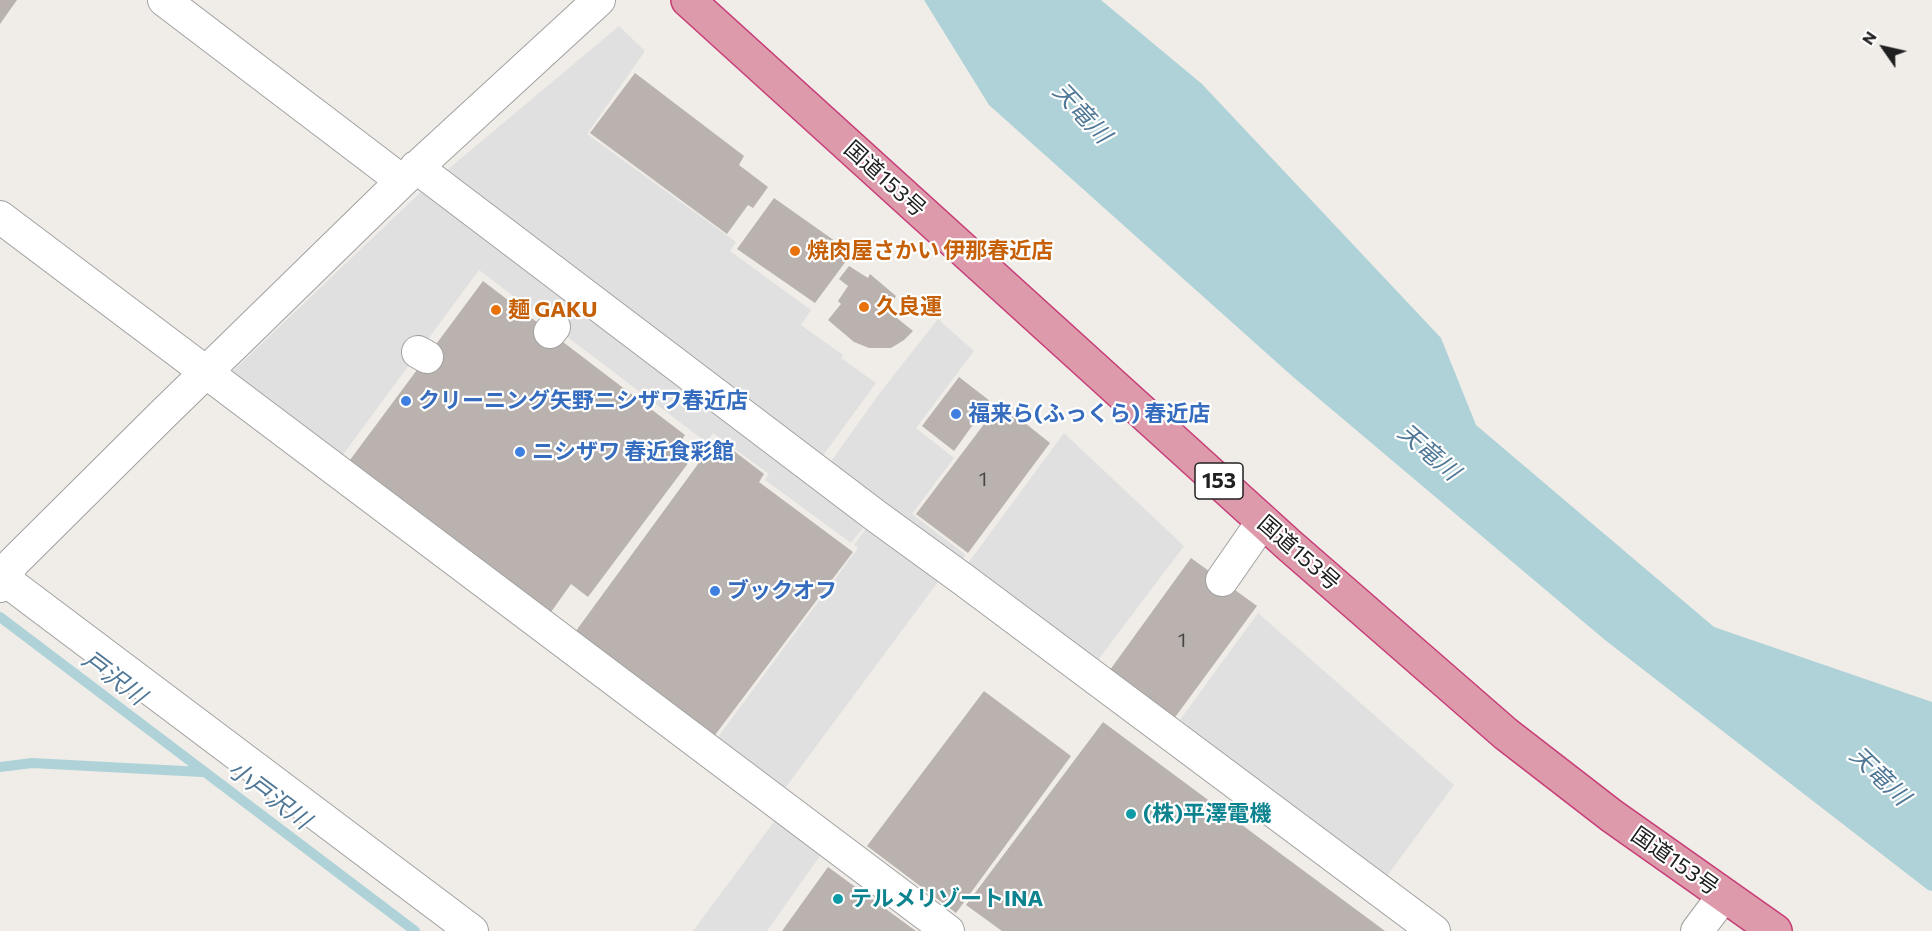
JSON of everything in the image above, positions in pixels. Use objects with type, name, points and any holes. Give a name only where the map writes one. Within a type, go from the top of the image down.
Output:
[{"type":"highway","name":"国道153号","points":[[688,0],[1263,521],[1506,734],[1612,816],[1775,931]]},
{"type":"street","points":[[472,931],[1,580],[13,563],[409,174],[599,0]]},
{"type":"street","points":[[181,5],[409,174],[492,231],[852,492],[1434,931]]},
{"type":"street","points":[[0,217],[948,931]]},
{"type":"street","points":[[1222,580],[1263,521]]},
{"type":"street","points":[[1697,931],[1724,895]]},
{"type":"shaded area","points":[[619,26],[645,51],[587,134],[736,242],[730,251],[811,310],[801,325],[843,355],[841,358],[876,383],[819,461],[446,171]]},
{"type":"shaded area","points":[[425,188],[868,521],[851,543],[765,480],[769,474],[713,433],[706,442],[479,270],[342,456],[232,372]]},
{"type":"shaded area","points":[[938,319],[974,351],[916,428],[954,458],[912,514],[966,555],[957,565],[827,467],[879,394]]},
{"type":"shaded area","points":[[1064,433],[1184,546],[1095,664],[966,566]]},
{"type":"shaded area","points":[[871,522],[943,575],[783,791],[715,741],[858,548],[854,545]]},
{"type":"shaded area","points":[[1258,613],[1454,785],[1384,880],[1177,724]]},
{"type":"shaded area","points":[[776,819],[822,853],[767,931],[693,931]]},
{"type":"water","name":"天竜川","points":[[924,0],[1101,0],[1202,84],[1441,338],[1476,425],[1714,627],[1932,702],[1932,891],[1605,640],[1292,376],[989,105]]},
{"type":"building","points":[[0,0],[17,0],[0,24]]},
{"type":"building","points":[[635,73],[744,156],[739,165],[768,187],[753,208],[748,205],[727,234],[590,133]]},
{"type":"building","name":"焼肉屋さかい 伊那春近店","points":[[774,198],[852,253],[815,303],[737,249]]},
{"type":"building","name":"久良運","points":[[849,266],[868,278],[870,274],[896,296],[887,310],[913,331],[904,340],[891,348],[869,348],[854,342],[828,320],[841,304],[838,301],[848,286],[839,279]]},
{"type":"building","name":"ニシザワ 春近食彩館","points":[[483,281],[685,435],[678,446],[692,458],[588,597],[571,584],[551,612],[350,460]]},
{"type":"building","name":"福来ら(ふっくら) 春近店","points":[[959,377],[990,401],[954,451],[922,426]]},
{"type":"building","points":[[1000,403],[1050,443],[968,553],[916,514]]},
{"type":"building","name":"ブックオフ","points":[[717,438],[764,474],[759,482],[853,552],[712,739],[573,635]]},
{"type":"building","points":[[1191,558],[1257,606],[1173,720],[1107,674]]},
{"type":"building","points":[[984,691],[1071,756],[956,913],[867,846]]},
{"type":"building","name":"(株)平澤電機","points":[[1103,722],[1385,931],[1002,931],[966,905]]},
{"type":"building","name":"テルメリゾートINA","points":[[828,867],[916,931],[782,931]]},
{"type":"waterway","name":"小戸沢川","points":[[0,617],[415,931]]},
{"type":"waterway","name":"小戸沢川","points":[[0,767],[32,763],[202,772]]},
{"type":"place","name":"焼肉屋さかい 伊那春近店","points":[[795,251]]},
{"type":"place","name":"久良運","points":[[864,307]]},
{"type":"place","name":"麺 GAKU","points":[[496,310]]},
{"type":"place","name":"クリーニング矢野ニシザワ春近店","points":[[406,401]]},
{"type":"place","name":"福来ら(ふっくら) 春近店","points":[[956,414]]},
{"type":"place","name":"ニシザワ 春近食彩館","points":[[520,452]]},
{"type":"place","name":"ブックオフ","points":[[715,591]]},
{"type":"place","name":"(株)平澤電機","points":[[1131,814]]},
{"type":"place","name":"テルメリゾートINA","points":[[838,899]]},
{"type":"water label","name":"戸沢川","points":[[114,678]]}]
